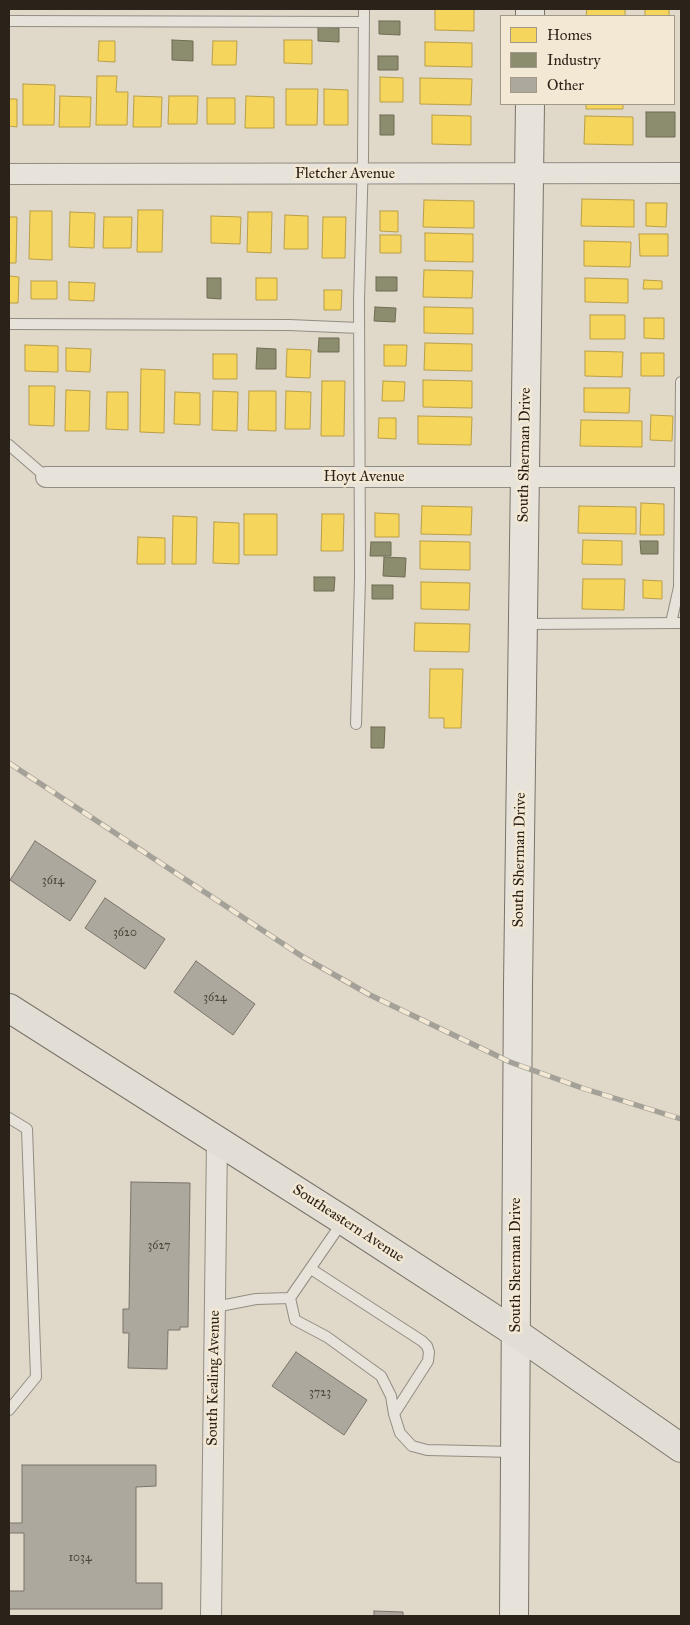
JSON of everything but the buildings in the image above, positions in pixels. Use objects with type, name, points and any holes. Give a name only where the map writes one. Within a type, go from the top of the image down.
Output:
[{"type":"main road","name":"South Sherman Drive","points":[[514,1616],[518,984],[530,105]]},
{"type":"main road","name":"Southeastern Avenue","points":[[9,1008],[344,1220],[516,1333],[681,1448]]},
{"type":"street","name":"Fletcher Avenue","points":[[9,174],[681,173]]},
{"type":"street","name":"Hoyt Avenue","points":[[46,477],[680,477]]},
{"type":"street","name":"South Kealing Avenue","points":[[212,1616],[217,1140]]},
{"type":"lane","points":[[356,724],[360,578],[359,328],[363,174],[364,9]]},
{"type":"lane","points":[[9,21],[364,22]]},
{"type":"lane","points":[[9,324],[279,325],[359,328]]},
{"type":"lane","points":[[524,624],[676,623],[679,587],[681,382]]},
{"type":"lane","points":[[9,445],[46,477]]},
{"type":"lane","points":[[9,1118],[27,1129],[36,1377],[9,1410]]},
{"type":"lane","points":[[290,1298],[344,1220]]},
{"type":"lane","points":[[311,1269],[427,1346],[429,1352],[428,1361],[394,1414]]},
{"type":"lane","points":[[215,1307],[256,1299],[290,1298]]},
{"type":"lane","points":[[290,1298],[296,1320],[327,1337],[381,1376],[391,1396],[400,1433],[412,1446],[427,1450],[516,1452]]},
{"type":"railway","points":[[9,763],[303,957],[370,995],[510,1062],[582,1088],[681,1119]]}]
